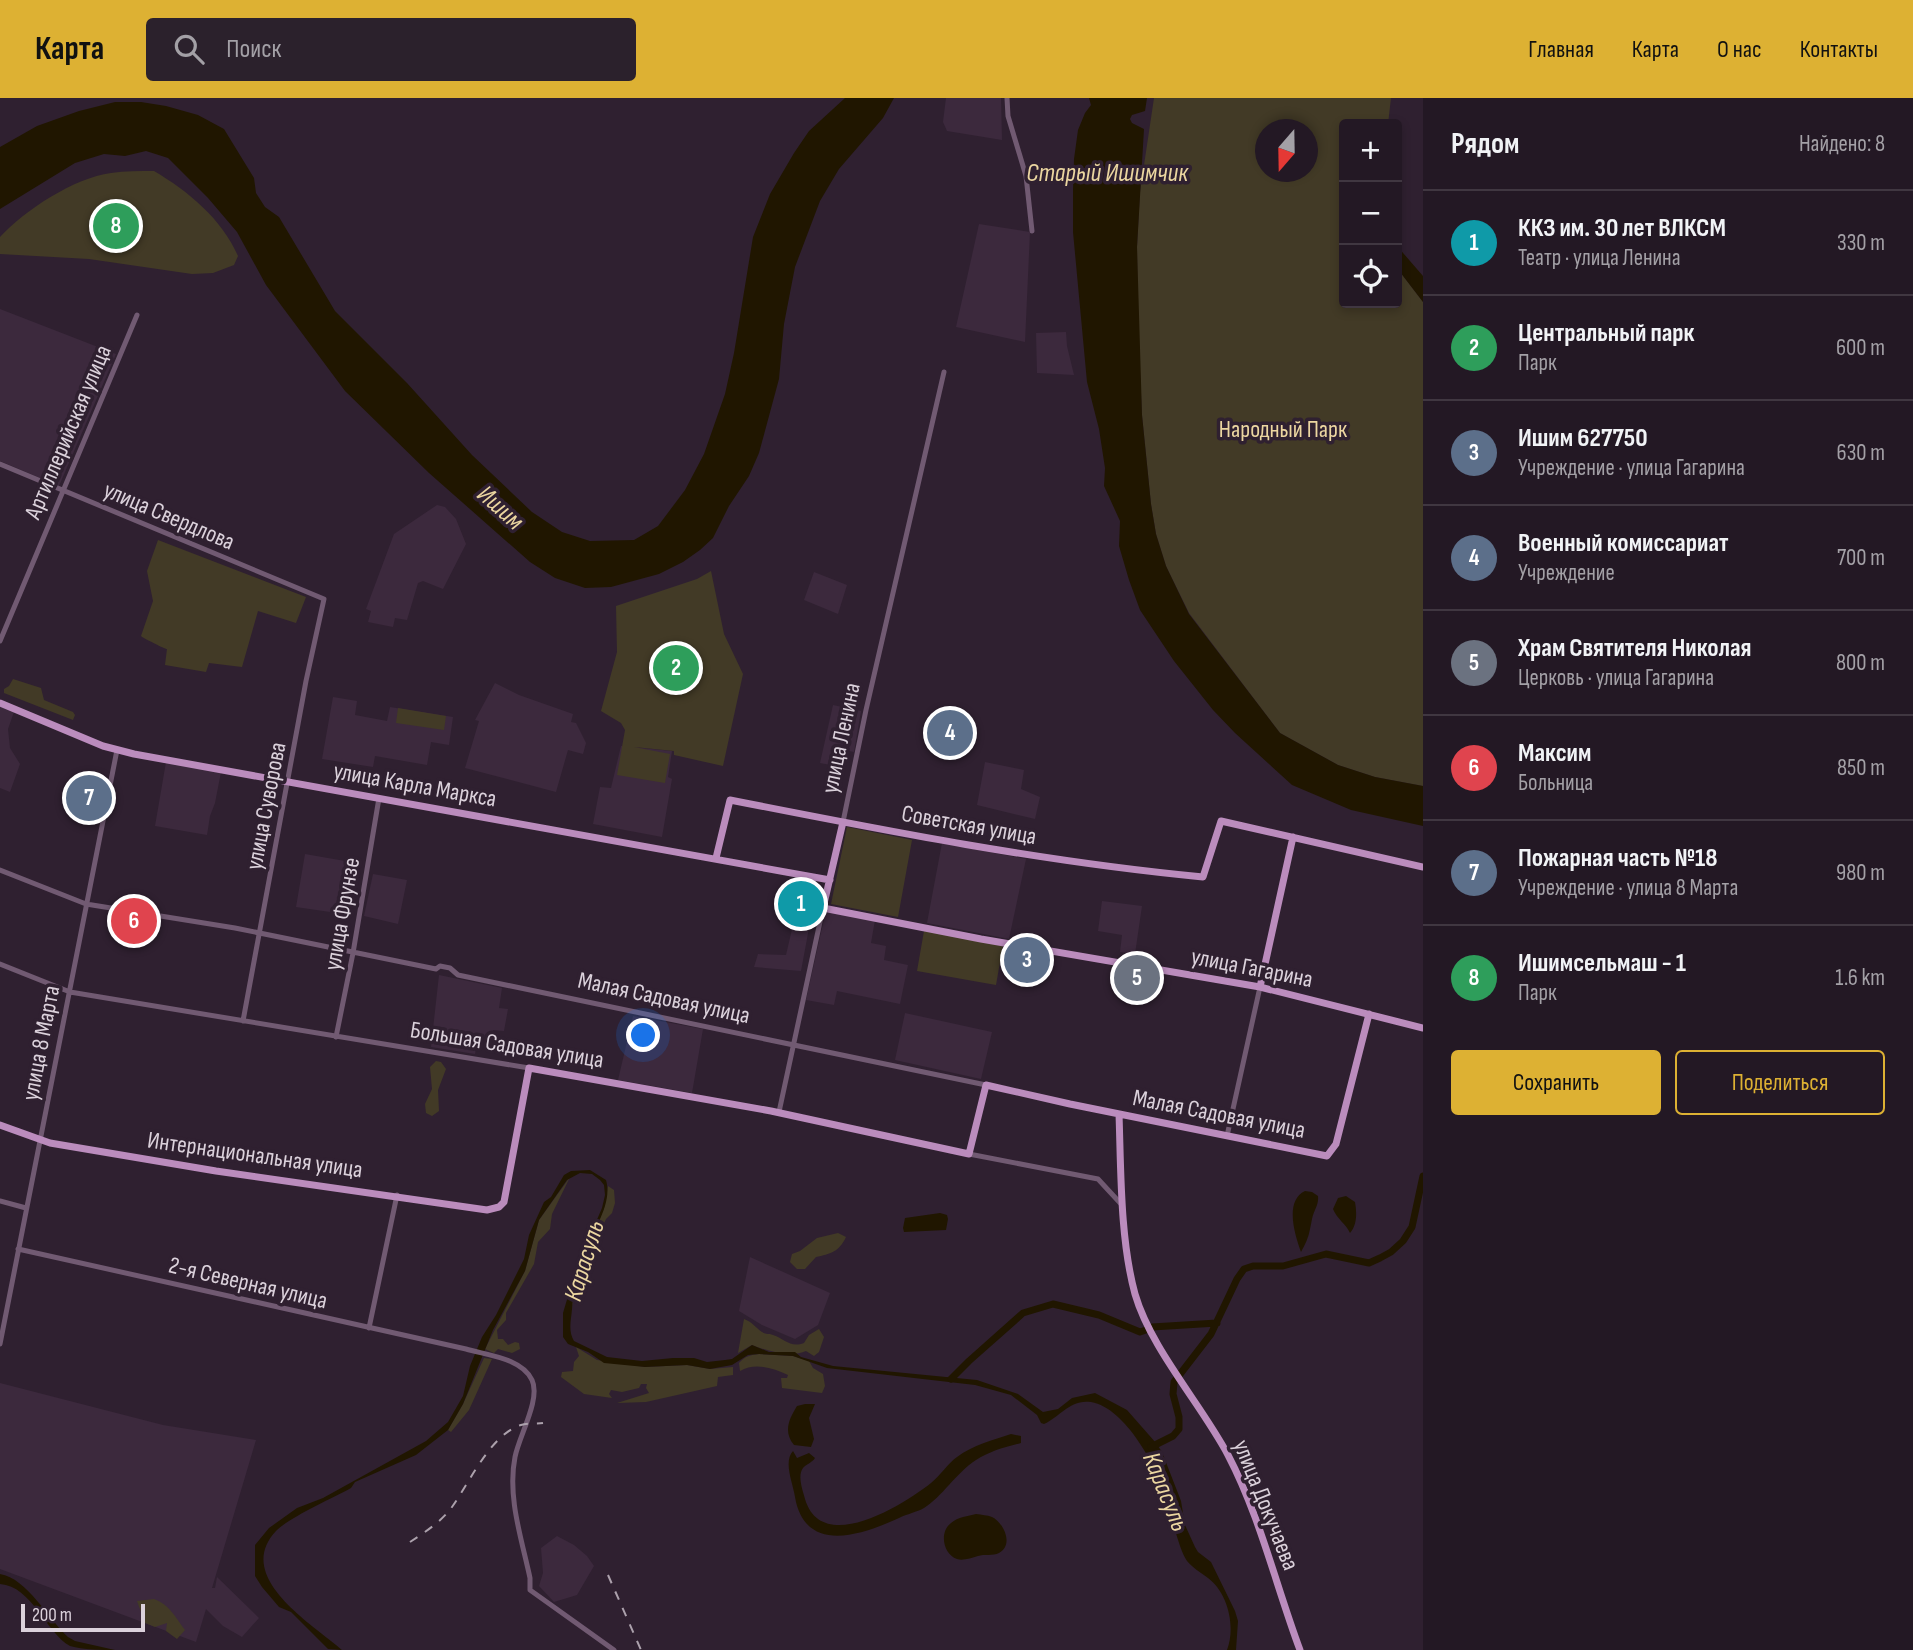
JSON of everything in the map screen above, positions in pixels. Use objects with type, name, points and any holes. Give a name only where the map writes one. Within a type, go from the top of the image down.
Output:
[{"type":"main road","name":"улица Карла Маркса","points":[[0,703],[117,750],[830,880]]},
{"type":"main road","name":"Советская улица","points":[[716,858],[730,800],[1034,856],[1203,877],[1221,821],[1293,837]]},
{"type":"main road","name":"улица Ленина","points":[[823,908],[843,822]]},
{"type":"main road","points":[[1260,987],[1293,837],[1423,867]]},
{"type":"main road","name":"улица Гагарина","points":[[823,908],[981,939],[1260,987],[1423,1028]]},
{"type":"main road","name":"Малая Садовая улица","points":[[986,1085],[1327,1156],[1336,1144],[1369,1014]]},
{"type":"main road","name":"Интернациональная улица","points":[[0,1125],[40,1140],[216,1171],[487,1210],[499,1207],[504,1202],[529,1068]]},
{"type":"main road","name":"Большая Садовая улица","points":[[529,1068],[779,1112],[969,1154]]},
{"type":"main road","points":[[969,1154],[986,1085]]},
{"type":"main road","name":"улица Докучаева","points":[[1119,1114],[1122,1205],[1135,1293],[1145,1319],[1176,1373],[1213,1428],[1234,1468],[1256,1522],[1300,1650]]},
{"type":"street","points":[[1007,98],[1008,116],[1026,176],[1032,231]]},
{"type":"street","name":"Артиллерийская улица","points":[[0,640],[137,315]]},
{"type":"street","name":"улица Ленина","points":[[843,822],[873,678],[944,372]]},
{"type":"street","name":"улица Свердлова","points":[[0,464],[324,598]]},
{"type":"street","name":"улица Суворова","points":[[243,1021],[324,598]]},
{"type":"street","name":"улица 8 Марта","points":[[0,1344],[117,750]]},
{"type":"street","name":"улица Фрунзе","points":[[336,1037],[354,953],[379,798]]},
{"type":"street","name":"Малая Садовая улица","points":[[0,870],[86,904],[260,933],[436,969],[440,966],[450,968],[458,975],[986,1085]]},
{"type":"street","name":"улица Ленина","points":[[779,1112],[823,908]]},
{"type":"street","name":"Большая Садовая улица","points":[[0,964],[70,992],[529,1068]]},
{"type":"street","points":[[1227,1136],[1260,987]]},
{"type":"street","name":"Большая Садовая улица","points":[[969,1154],[1098,1179],[1122,1205]]},
{"type":"street","points":[[369,1328],[397,1195]]},
{"type":"street","points":[[0,1201],[26,1208]]},
{"type":"street","name":"2-я Северная улица","points":[[18,1249],[493,1356],[519,1366],[533,1382],[535,1394],[515,1458],[514,1504],[530,1578],[530,1590],[614,1650]]},
{"type":"shaded area","points":[[946,98],[1001,98],[1002,140],[947,131],[943,122]]},
{"type":"shaded area","points":[[979,224],[1030,232],[1025,342],[956,327]]},
{"type":"shaded area","points":[[0,309],[116,354],[59,486],[0,461]]},
{"type":"shaded area","points":[[1066,332],[1074,375],[1037,373],[1036,333]]},
{"type":"shaded area","points":[[437,505],[445,507],[456,519],[466,544],[443,589],[423,581],[418,583],[407,620],[395,618],[393,627],[368,622],[371,611],[366,609],[394,534]]},
{"type":"shaded area","points":[[814,572],[847,585],[838,614],[804,600]]},
{"type":"shaded area","points":[[495,683],[519,695],[573,714],[571,722],[576,723],[586,743],[583,754],[568,750],[556,792],[465,768],[479,721],[475,720]]},
{"type":"shaded area","points":[[333,697],[357,701],[355,715],[387,721],[390,707],[453,717],[449,745],[431,742],[427,765],[375,756],[373,767],[322,759]]},
{"type":"shaded area","points":[[833,705],[861,711],[854,752],[840,749],[836,766],[820,763]]},
{"type":"shaded area","points":[[0,706],[14,712],[8,729],[10,748],[20,764],[10,792],[0,788]]},
{"type":"shaded area","points":[[621,746],[672,751],[668,777],[672,779],[662,837],[593,824],[600,787],[611,788]]},
{"type":"shaded area","points":[[166,762],[221,772],[207,835],[155,826]]},
{"type":"shaded area","points":[[985,762],[1024,770],[1021,789],[1040,797],[1035,819],[977,805]]},
{"type":"shaded area","points":[[942,843],[1026,859],[1009,939],[927,923]]},
{"type":"shaded area","points":[[305,854],[345,861],[337,913],[296,907]]},
{"type":"shaded area","points":[[373,874],[407,880],[398,924],[364,916]]},
{"type":"shaded area","points":[[1102,901],[1142,906],[1135,954],[1120,952],[1122,935],[1098,931]]},
{"type":"shaded area","points":[[826,910],[875,920],[871,943],[886,946],[884,960],[908,965],[900,1004],[837,991],[834,1005],[806,1000]]},
{"type":"shaded area","points":[[793,925],[809,928],[801,971],[754,967],[758,954],[786,955]]},
{"type":"shaded area","points":[[439,975],[502,988],[499,1008],[508,1009],[504,1031],[493,1030],[492,1038],[478,1036],[475,1054],[431,1047]]},
{"type":"shaded area","points":[[905,1013],[992,1032],[981,1079],[895,1060]]},
{"type":"shaded area","points":[[633,1016],[703,1029],[692,1093],[618,1080]]},
{"type":"shaded area","points":[[750,1257],[830,1293],[818,1325],[795,1339],[762,1325],[739,1311]]},
{"type":"shaded area","points":[[0,1383],[163,1425],[256,1440],[212,1588],[215,1588],[217,1577],[259,1618],[242,1637],[223,1626],[206,1609],[196,1642],[0,1569]]},
{"type":"shaded area","points":[[557,1536],[574,1545],[594,1566],[577,1595],[554,1602],[539,1586],[543,1573],[541,1548]]},
{"type":"green space","name":"Народный Парк","points":[[1154,98],[1391,98],[1389,119],[1339,119],[1339,308],[1402,308],[1402,275],[1423,302],[1423,786],[1375,777],[1338,765],[1280,733],[1189,613],[1166,566],[1156,534],[1151,504],[1142,415],[1137,247],[1140,192]]},
{"type":"green space","points":[[154,171],[191,197],[213,218],[238,256],[234,265],[213,273],[192,274],[89,259],[0,254],[0,237],[10,227],[36,206],[66,188],[111,173]]},
{"type":"green space","points":[[158,540],[306,597],[296,623],[258,611],[242,667],[209,663],[206,672],[165,665],[167,649],[141,636],[153,601],[147,571]]},
{"type":"green space","points":[[711,571],[724,634],[743,674],[723,766],[674,755],[674,751],[634,747],[670,754],[665,783],[617,775],[625,730],[621,723],[601,711],[617,652],[616,606],[697,579]]},
{"type":"green space","points":[[13,679],[41,688],[44,700],[73,712],[73,720],[4,693],[4,689]]},
{"type":"green space","points":[[398,708],[446,716],[444,730],[396,723]]},
{"type":"green space","points":[[847,827],[912,840],[898,917],[831,904]]},
{"type":"green space","points":[[924,931],[1003,945],[996,985],[917,971]]},
{"type":"green space","points":[[436,1061],[441,1062],[446,1069],[438,1090],[439,1111],[432,1116],[426,1113],[425,1104],[432,1089],[430,1067]]},
{"type":"green space","points":[[570,1177],[552,1214],[550,1229],[538,1242],[534,1264],[506,1313],[506,1320],[497,1330],[498,1339],[503,1339],[508,1345],[519,1343],[520,1349],[512,1353],[498,1349],[494,1353],[485,1349],[525,1271],[539,1220]]},
{"type":"green space","points":[[608,1186],[614,1190],[615,1203],[612,1213],[606,1219],[593,1248],[572,1306],[578,1271],[604,1208]]},
{"type":"green space","points":[[838,1233],[846,1237],[840,1246],[830,1253],[816,1257],[805,1269],[797,1269],[790,1262],[792,1254],[817,1238]]},
{"type":"green space","points":[[744,1319],[764,1333],[791,1344],[804,1343],[809,1335],[819,1329],[824,1337],[819,1352],[814,1356],[806,1351],[786,1354],[752,1345],[738,1353]]},
{"type":"green space","points":[[576,1347],[597,1360],[645,1367],[733,1367],[733,1375],[718,1377],[717,1386],[646,1402],[617,1403],[649,1393],[647,1384],[622,1392],[611,1390],[609,1394],[612,1398],[584,1394],[561,1377],[562,1372],[573,1371],[574,1362],[579,1356]]},
{"type":"green space","points":[[748,1356],[793,1356],[809,1361],[813,1368],[823,1374],[825,1386],[822,1393],[782,1388],[781,1378],[787,1378],[788,1375],[770,1368],[758,1366],[740,1371],[741,1361]]},
{"type":"green space","points":[[484,1358],[492,1359],[469,1410],[451,1432],[448,1430]]},
{"type":"green space","points":[[154,1599],[168,1608],[185,1630],[177,1639],[166,1631],[167,1623],[155,1627],[145,1623],[137,1601]]},
{"type":"water","name":"Ишим","points":[[845,98],[894,98],[883,118],[839,169],[820,201],[795,267],[784,324],[779,379],[759,453],[749,476],[729,506],[713,538],[700,550],[659,574],[611,587],[585,588],[555,578],[530,562],[429,473],[345,391],[266,285],[237,232],[168,158],[146,151],[125,156],[104,154],[75,163],[0,209],[0,147],[37,126],[115,102],[141,102],[198,115],[224,129],[254,178],[256,193],[265,207],[279,217],[335,311],[407,383],[472,455],[532,512],[562,532],[590,541],[634,540],[658,526],[685,490],[704,454],[725,394],[753,237],[770,194],[809,131]]},
{"type":"water","name":"Старый Ишимчик","points":[[1089,98],[1147,98],[1145,111],[1132,115],[1130,119],[1144,129],[1137,247],[1142,415],[1151,504],[1156,534],[1166,566],[1189,614],[1280,733],[1338,765],[1375,777],[1423,786],[1423,826],[1351,810],[1292,785],[1213,710],[1174,661],[1140,610],[1119,546],[1120,521],[1104,486],[1105,468],[1099,429],[1087,382],[1073,232],[1073,190],[1078,130],[1091,105]]},
{"type":"water","points":[[1402,252],[1423,276],[1423,302],[1402,275]]},
{"type":"water","name":"Карасуль","points":[[590,1170],[606,1180],[607,1198],[582,1258],[576,1280],[570,1326],[574,1341],[607,1357],[642,1361],[694,1358],[707,1362],[732,1359],[752,1345],[769,1352],[795,1352],[801,1357],[833,1366],[977,1380],[1018,1394],[1043,1412],[1058,1409],[1072,1398],[1095,1393],[1127,1410],[1162,1452],[1181,1501],[1185,1525],[1195,1547],[1211,1562],[1235,1611],[1238,1621],[1236,1650],[1227,1650],[1230,1621],[1221,1592],[1184,1556],[1163,1487],[1148,1457],[1128,1427],[1104,1407],[1091,1402],[1077,1403],[1044,1424],[1037,1415],[1011,1395],[975,1385],[827,1368],[793,1356],[748,1355],[732,1365],[710,1369],[687,1365],[645,1367],[604,1363],[588,1352],[568,1344],[563,1337],[563,1313],[577,1266],[605,1195],[604,1185],[600,1180],[592,1174],[580,1173],[567,1180],[539,1220],[525,1271],[493,1330],[463,1404],[448,1430],[416,1455],[355,1482],[351,1488],[291,1520],[276,1531],[265,1548],[264,1565],[270,1582],[282,1598],[342,1650],[328,1649],[291,1612],[279,1607],[262,1587],[255,1576],[255,1545],[269,1528],[297,1508],[323,1498],[426,1441],[448,1422],[463,1396],[470,1366],[482,1337],[524,1259],[529,1235],[544,1202],[551,1197],[564,1175],[571,1171]]},
{"type":"water","points":[[1305,1191],[1312,1192],[1318,1199],[1301,1252],[1294,1228],[1293,1210],[1295,1202]]},
{"type":"water","points":[[1346,1196],[1355,1202],[1356,1206],[1355,1223],[1350,1233],[1333,1209],[1338,1198]]},
{"type":"water","points":[[940,1213],[947,1215],[946,1230],[904,1232],[905,1218]]},
{"type":"water","points":[[815,1404],[809,1418],[814,1439],[811,1447],[794,1445],[788,1430],[797,1406]]},
{"type":"water","points":[[1011,1434],[1021,1436],[1021,1443],[976,1460],[924,1508],[869,1530],[837,1536],[823,1534],[810,1527],[801,1515],[789,1467],[793,1451],[797,1458],[809,1453],[815,1458],[803,1468],[800,1475],[805,1499],[814,1516],[828,1524],[845,1525],[864,1521],[902,1503],[931,1483],[963,1453]]},
{"type":"water","points":[[976,1514],[990,1516],[1000,1524],[1006,1534],[1006,1545],[997,1554],[957,1559],[948,1553],[944,1542],[947,1527],[954,1521]]},
{"type":"water","points":[[0,1574],[10,1577],[28,1591],[68,1637],[115,1650],[70,1646],[61,1640],[21,1593],[0,1584]]},
{"type":"waterway","name":"Карасуль","points":[[1151,1447],[1173,1436],[1179,1429],[1173,1394],[1174,1382],[1211,1334],[1244,1269],[1253,1266],[1283,1266],[1326,1254],[1369,1263],[1380,1258],[1403,1241],[1412,1227],[1423,1176]]},
{"type":"waterway","points":[[951,1379],[1023,1313],[1053,1304],[1099,1315],[1140,1332],[1146,1330]]},
{"type":"waterway","points":[[1152,1327],[1217,1323]]},
{"type":"railway","points":[[410,1542],[448,1512],[490,1449],[510,1430],[521,1425],[543,1423]]},
{"type":"railway","points":[[608,1575],[641,1650]]},
{"type":"place","name":"Ишимсельмаш - 1","points":[[116,226]]},
{"type":"place","name":"Центральный парк","points":[[676,668]]},
{"type":"place","name":"Военный комиссариат","points":[[950,733]]},
{"type":"place","name":"Пожарная часть №18","points":[[89,798]]},
{"type":"place","name":"ККЗ им. 30 лет ВЛКСМ","points":[[801,904]]},
{"type":"place","name":"Максим","points":[[134,921]]},
{"type":"place","name":"Ишим 627750","points":[[1027,960]]},
{"type":"place","name":"Храм Святителя Николая","points":[[1137,978]]}]
